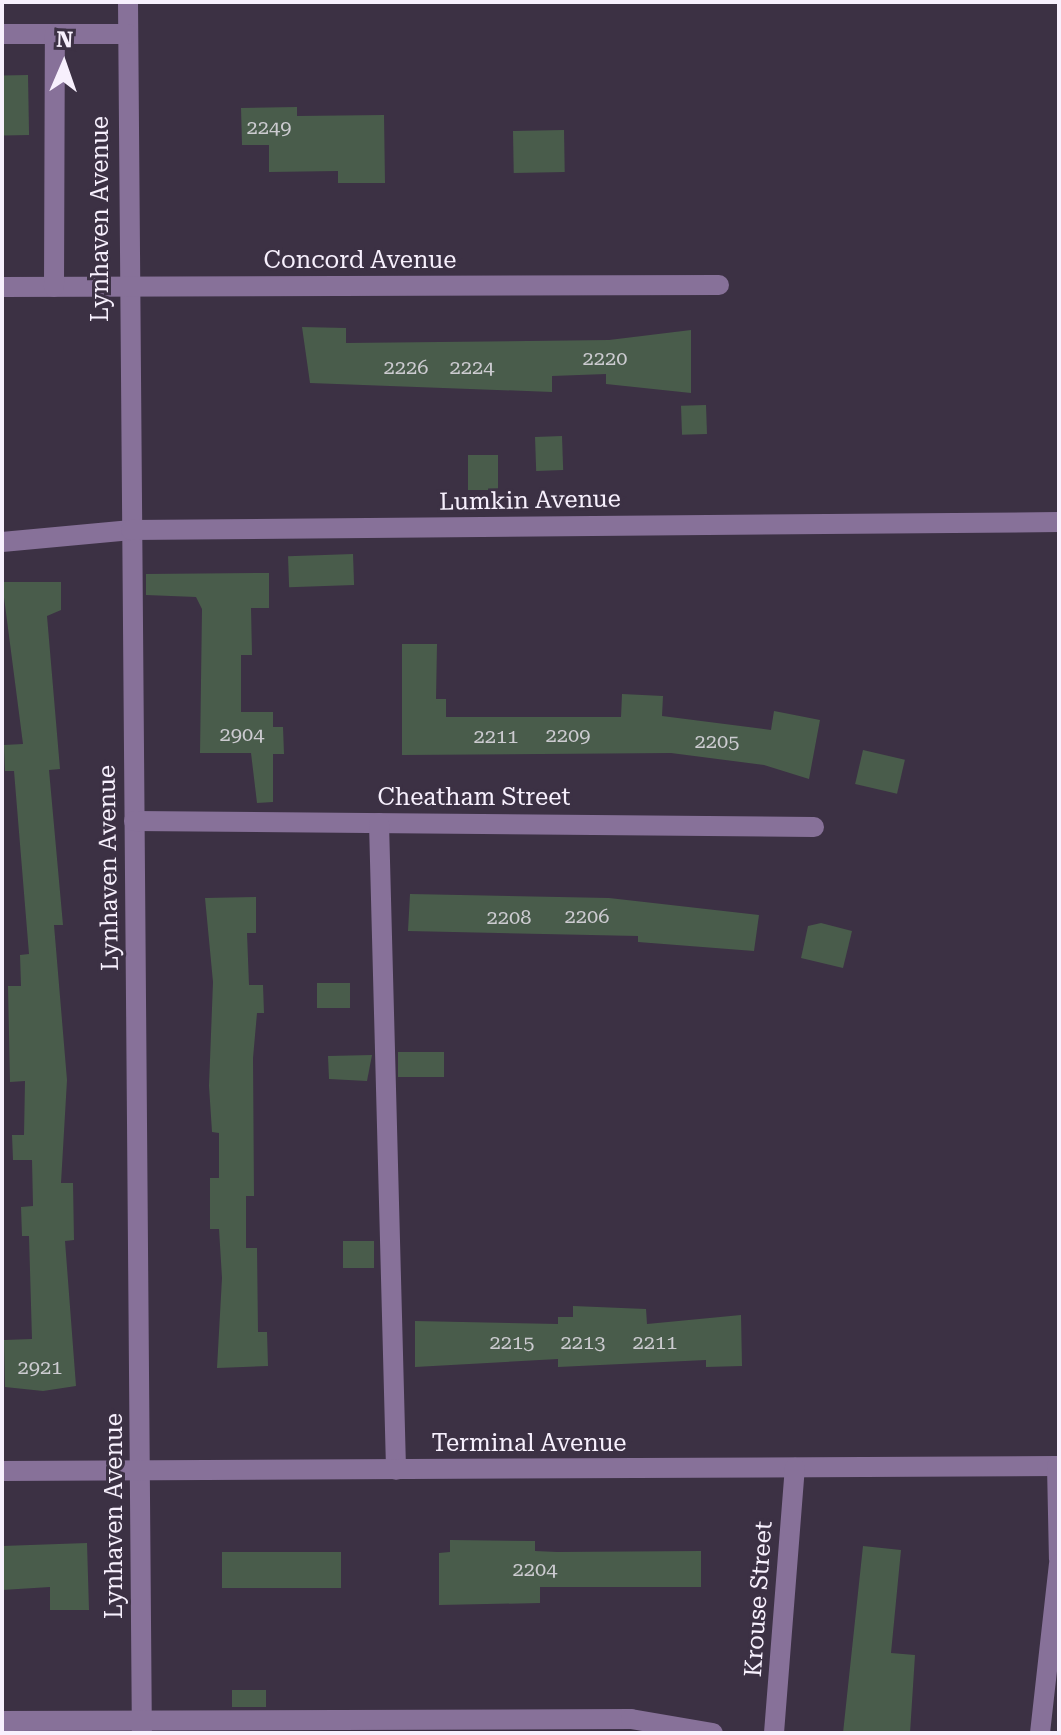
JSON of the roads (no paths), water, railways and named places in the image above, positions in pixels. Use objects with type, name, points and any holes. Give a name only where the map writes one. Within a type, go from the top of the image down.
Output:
[{"type":"street","name":"Lynhaven Avenue","points":[[128,2],[125,288],[131,530],[142,1727]]},
{"type":"street","points":[[2,34],[128,34]]},
{"type":"street","points":[[54,287],[55,34]]},
{"type":"street","name":"Concord Avenue","points":[[2,287],[719,285]]},
{"type":"street","name":"Lumkin Avenue","points":[[2,542],[131,530],[1059,522]]},
{"type":"street","name":"Cheatham Street","points":[[134,821],[814,827]]},
{"type":"street","points":[[379,823],[396,1470]]},
{"type":"street","name":"Terminal Avenue","points":[[2,1471],[1057,1466],[1059,1562]]},
{"type":"street","name":"Krouse Street","points":[[774,1733],[795,1468]]},
{"type":"street","points":[[1040,1733],[1059,1562]]},
{"type":"street","points":[[2,1721],[142,1727],[631,1719],[713,1733]]}]
